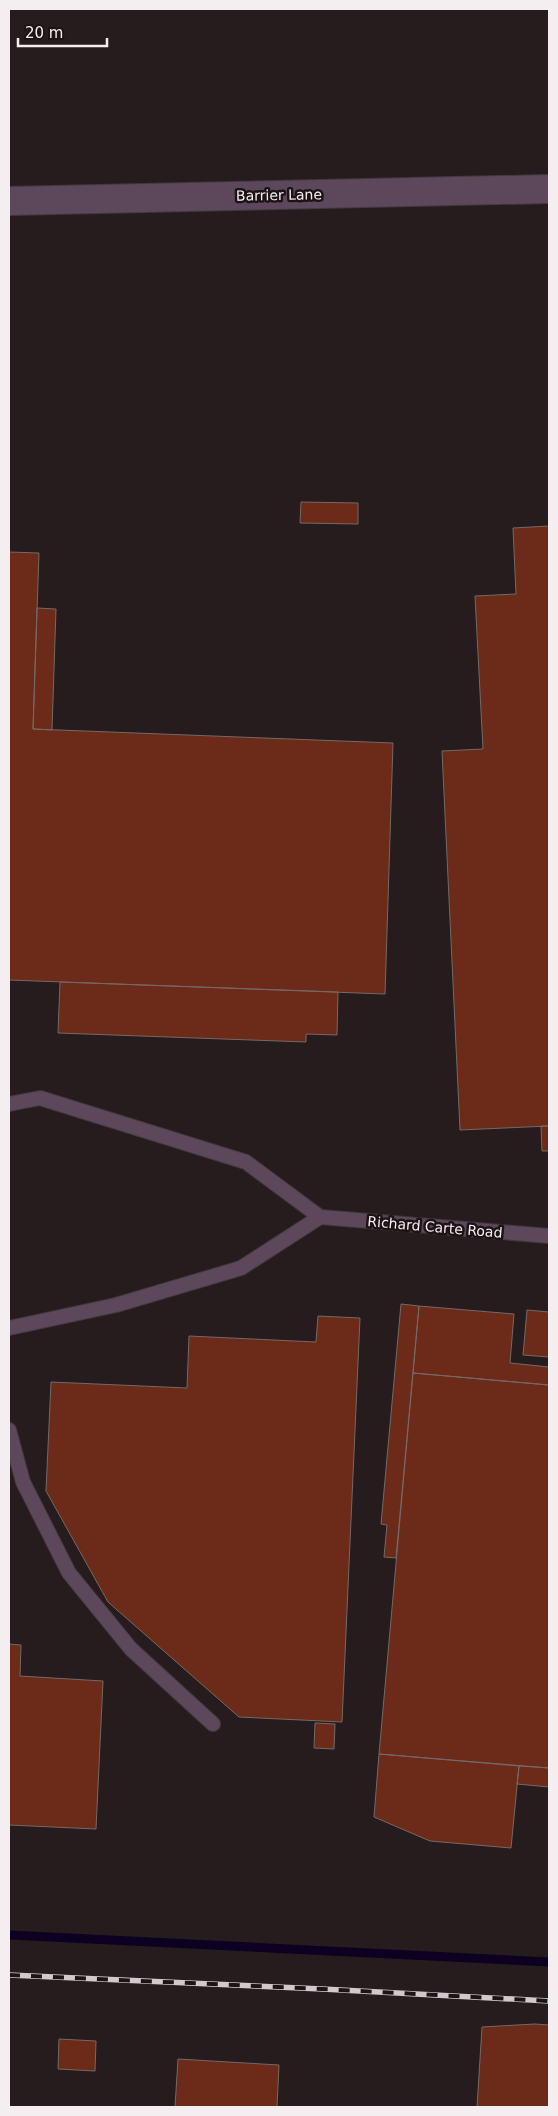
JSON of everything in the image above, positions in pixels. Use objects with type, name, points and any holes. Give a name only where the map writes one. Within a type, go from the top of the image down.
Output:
[{"type":"street","name":"Barrier Lane","points":[[9,201],[549,189]]},
{"type":"lane","points":[[9,1104],[40,1098],[246,1162],[320,1217],[241,1268],[116,1305],[9,1328]]},
{"type":"lane","name":"Richard Carte Road","points":[[320,1217],[549,1236]]},
{"type":"lane","points":[[9,1430],[22,1482],[69,1572],[131,1650],[213,1724]]},
{"type":"building","points":[[301,502],[358,503],[358,524],[300,523]]},
{"type":"building","points":[[549,526],[549,1126],[460,1130],[442,751],[483,749],[475,596],[516,594],[513,528]]},
{"type":"building","points":[[9,552],[39,553],[33,729],[393,743],[385,994],[9,980]]},
{"type":"building","points":[[37,608],[56,609],[52,730],[33,729]]},
{"type":"building","points":[[60,982],[338,992],[337,1035],[306,1034],[306,1042],[58,1033]]},
{"type":"building","points":[[541,1126],[549,1126],[549,1151],[542,1151]]},
{"type":"building","points":[[401,1304],[419,1306],[396,1558],[384,1557],[387,1525],[381,1524]]},
{"type":"building","points":[[419,1306],[514,1314],[510,1363],[549,1367],[549,1385],[413,1373]]},
{"type":"building","points":[[527,1310],[549,1312],[549,1357],[523,1355]]},
{"type":"building","points":[[318,1316],[360,1318],[342,1722],[239,1717],[108,1602],[46,1491],[51,1382],[187,1388],[189,1336],[316,1342]]},
{"type":"building","points":[[413,1373],[549,1385],[549,1768],[379,1754]]},
{"type":"building","points":[[9,1644],[21,1645],[20,1676],[103,1681],[96,1829],[9,1825]]},
{"type":"building","points":[[315,1723],[335,1724],[334,1749],[314,1748]]},
{"type":"building","points":[[379,1754],[519,1766],[511,1848],[430,1841],[374,1817]]},
{"type":"building","points":[[519,1766],[549,1768],[549,1787],[517,1784]]},
{"type":"building","points":[[549,2025],[549,2107],[477,2107],[482,2027]]},
{"type":"building","points":[[59,2039],[96,2041],[95,2071],[58,2069]]},
{"type":"building","points":[[178,2059],[279,2065],[277,2107],[175,2107]]},
{"type":"waterway","points":[[9,1935],[549,1962]]},
{"type":"railway","points":[[9,1975],[549,2001]]}]
